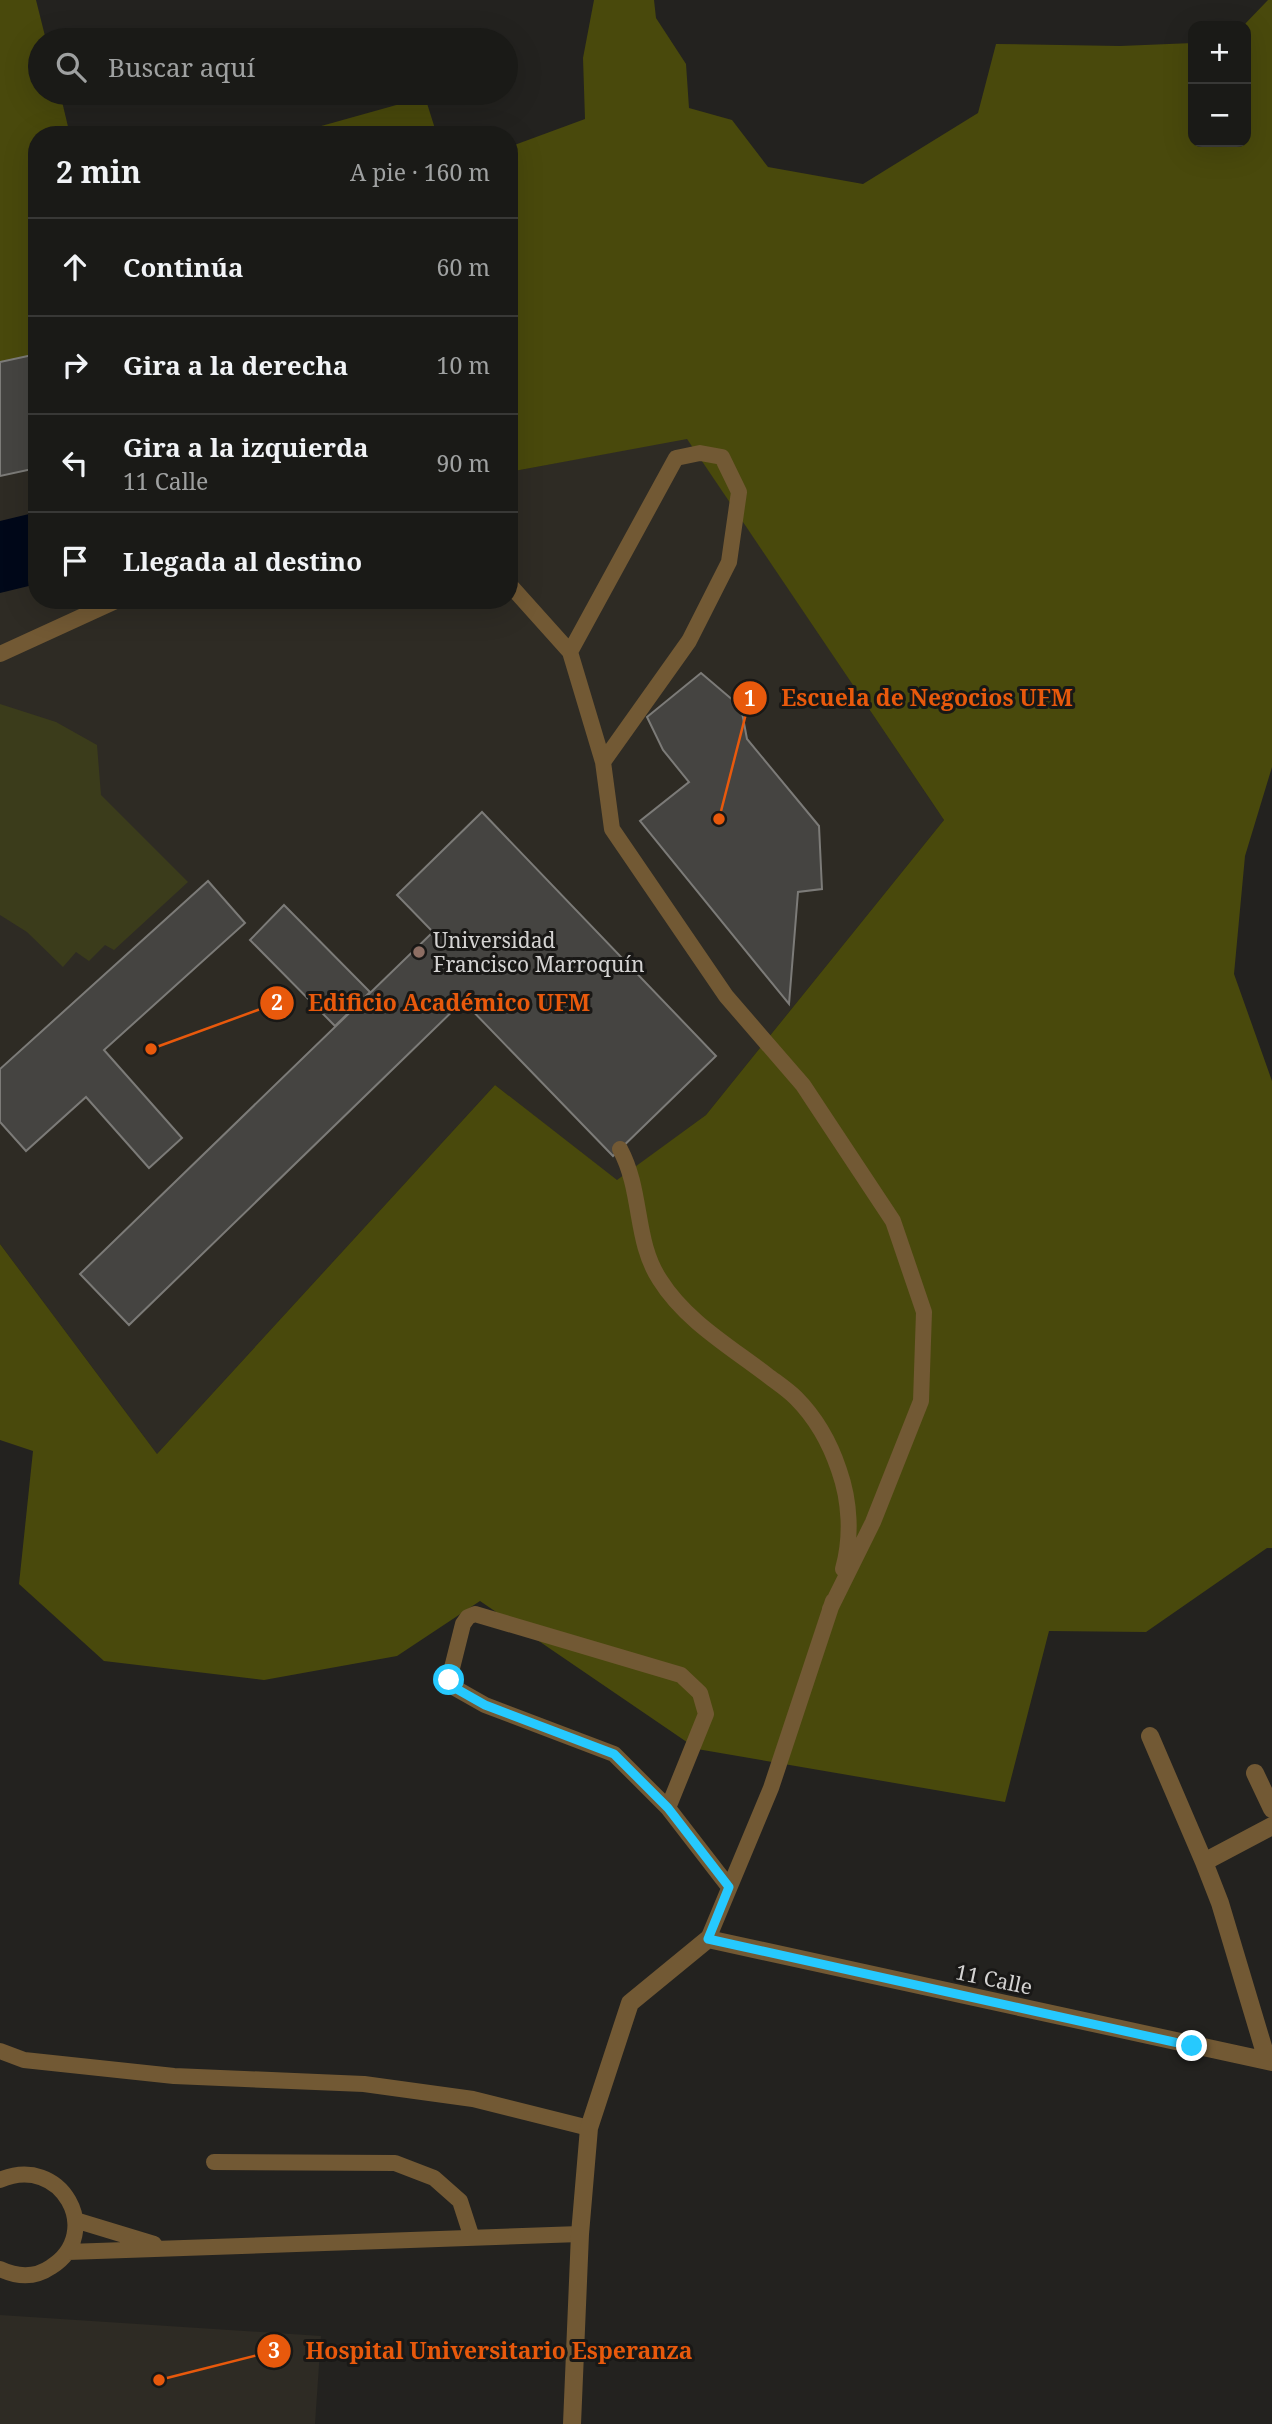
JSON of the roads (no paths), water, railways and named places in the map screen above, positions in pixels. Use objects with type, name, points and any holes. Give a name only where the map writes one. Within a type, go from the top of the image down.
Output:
[{"type":"street","points":[[1150,1736],[1220,1903],[1270,2061]]},
{"type":"street","points":[[1255,1773],[1272,1809]]},
{"type":"street","points":[[1204,1862],[1272,1826]]},
{"type":"street","points":[[572,2424],[580,2234],[589,2128],[630,2003],[708,1939]]},
{"type":"street","name":"11 Calle","points":[[708,1939],[1270,2061]]},
{"type":"lane","points":[[570,652],[676,458],[699,453],[722,457],[738,492],[729,562],[689,641],[603,762]]},
{"type":"lane","points":[[518,594],[570,652],[603,762],[611,828],[726,996],[803,1085],[893,1221],[924,1312],[921,1401],[873,1522],[830,1609]]},
{"type":"lane","points":[[0,654],[98,609]]},
{"type":"lane","points":[[620,1149],[636,1189],[649,1260],[659,1279],[675,1302],[696,1321],[794,1395],[817,1424],[834,1456],[845,1492],[849,1532],[846,1559],[771,1788],[708,1939]]},
{"type":"lane","points":[[668,1808],[706,1714],[700,1693],[681,1675],[475,1614],[468,1617],[463,1624],[449,1680],[455,1688],[485,1705],[614,1754],[668,1808],[729,1887]]},
{"type":"lane","points":[[0,2051],[24,2060],[174,2076],[364,2084],[472,2099],[589,2128]]},
{"type":"lane","points":[[214,2162],[395,2163],[434,2178],[460,2201],[472,2238]]},
{"type":"lane","points":[[0,2180],[22,2174],[47,2179],[67,2196],[75,2220],[74,2237],[68,2252],[57,2264],[44,2272],[27,2276],[0,2270]]},
{"type":"lane","points":[[75,2220],[170,2249]]},
{"type":"lane","points":[[68,2252],[580,2234]]},
{"type":"water","points":[[28,514],[28,586],[0,593],[0,521]]},
{"type":"place","name":"Escuela de Negocios UFM","points":[[719,819]]},
{"type":"place","name":"Universidad Francisco Marroquín","points":[[419,952]]},
{"type":"place","name":"Edificio Académico UFM","points":[[151,1049]]},
{"type":"place","name":"Hospital Universitario Esperanza","points":[[159,2380]]}]
